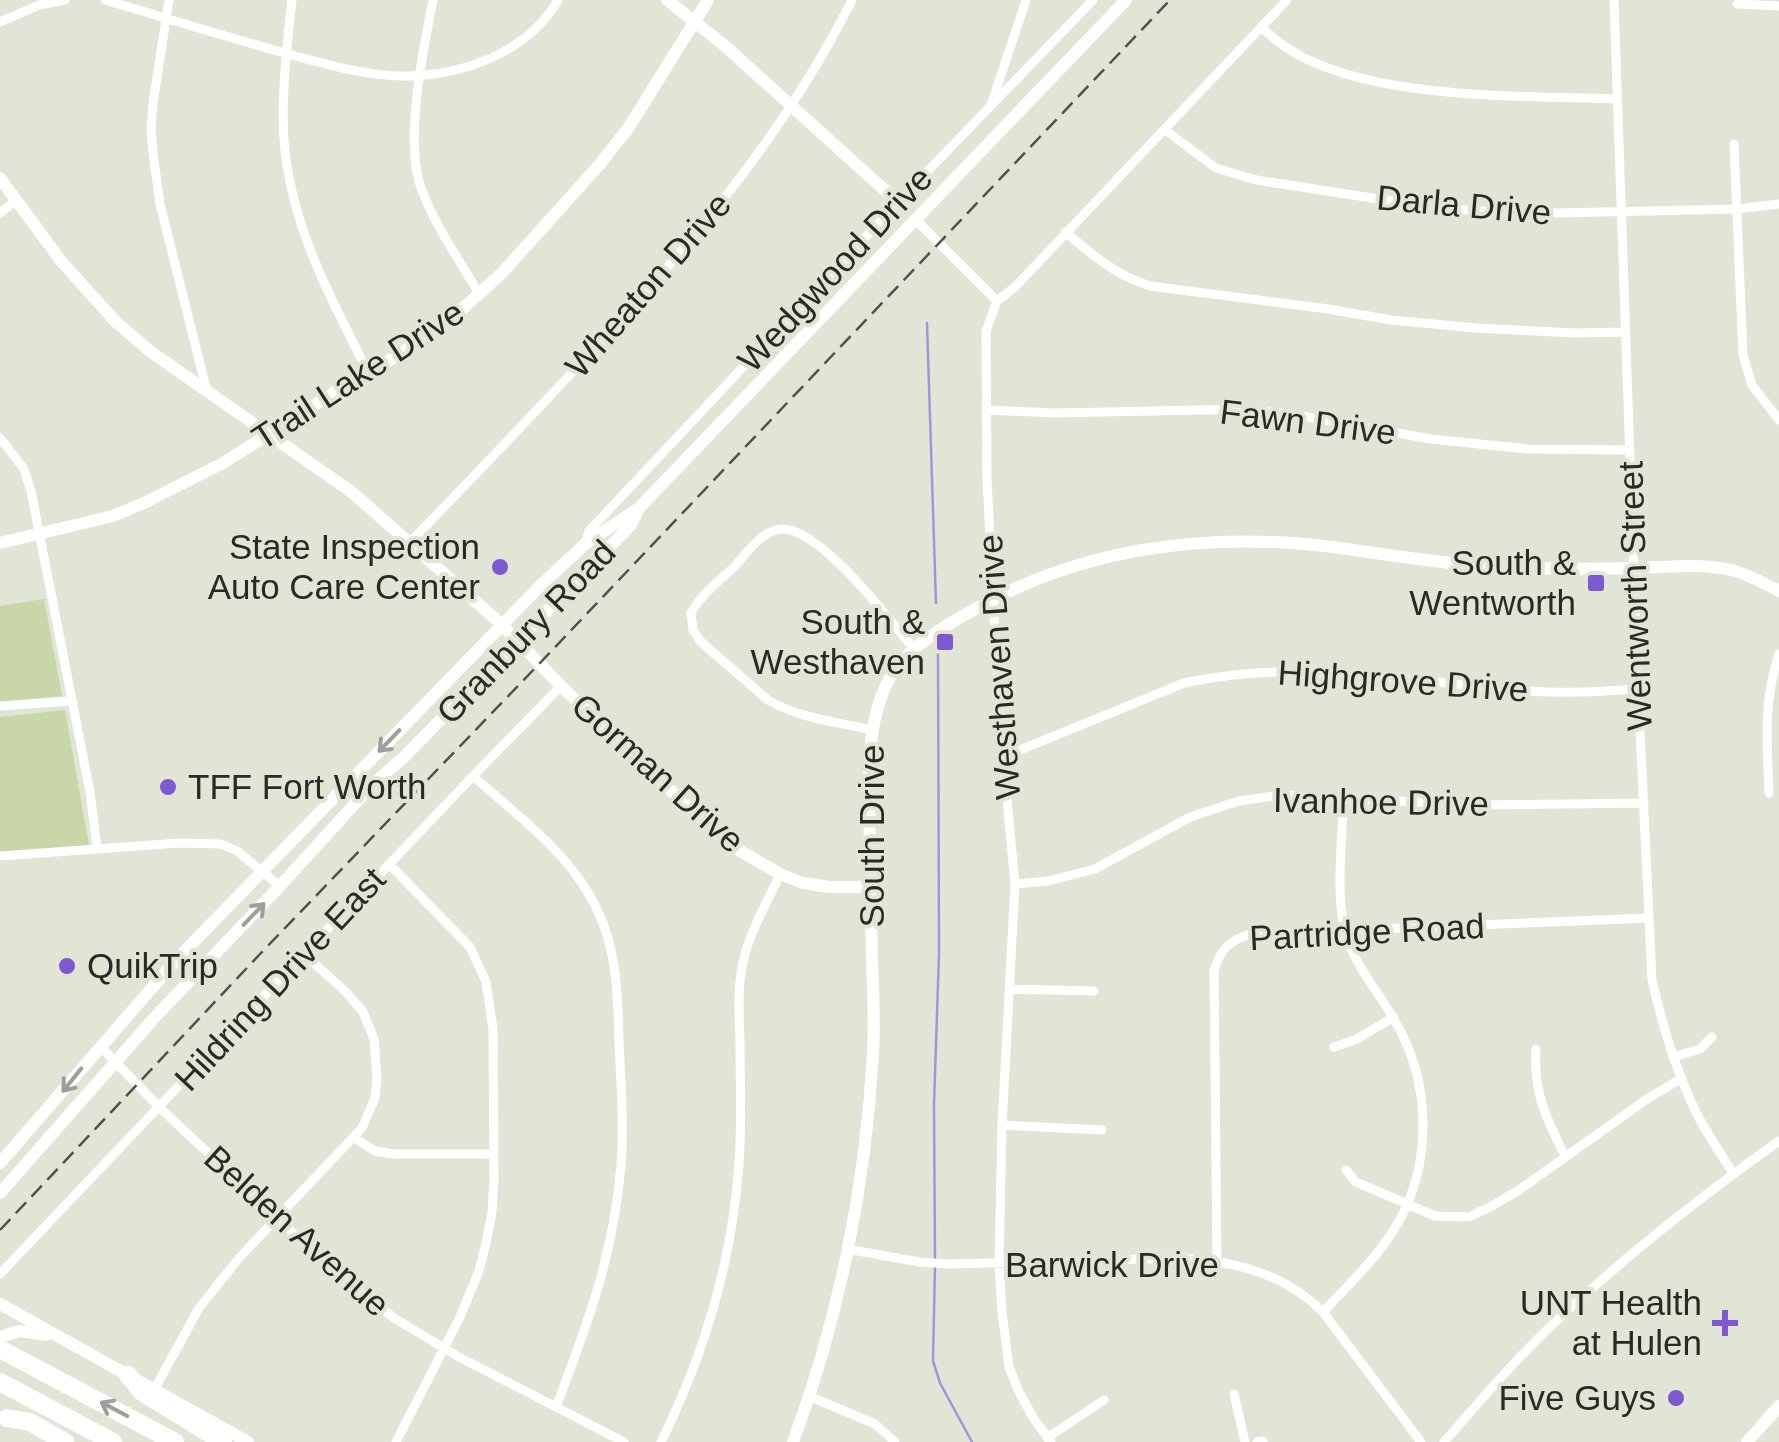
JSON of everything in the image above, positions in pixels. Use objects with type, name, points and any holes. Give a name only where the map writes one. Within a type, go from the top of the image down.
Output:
[{"type":"highway","points":[[0,1348],[175,1442]]},
{"type":"highway","points":[[128,1375],[142,1392],[223,1442]]},
{"type":"highway","points":[[0,1382],[113,1442]]},
{"type":"highway","points":[[4,1416],[30,1422],[66,1442]]},
{"type":"street","points":[[0,22],[40,5],[66,0]]},
{"type":"street","points":[[105,0],[288,54],[366,72],[406,76],[466,68],[500,52],[536,28],[558,0]]},
{"type":"street","points":[[169,0],[153,103],[153,153],[160,204],[206,388]]},
{"type":"street","points":[[292,0],[284,142],[298,215],[310,252],[368,372]]},
{"type":"street","points":[[432,0],[413,142],[420,186],[479,294]]},
{"type":"street","points":[[667,0],[791,104],[899,203]]},
{"type":"street","name":"Trail Lake Drive","points":[[0,542],[112,516],[144,503],[223,463],[400,354],[460,312],[502,273],[600,164],[708,0]]},
{"type":"street","name":"Wheaton Drive","points":[[409,543],[634,307],[701,230],[791,104],[852,0]]},
{"type":"street","points":[[990,108],[1026,0]]},
{"type":"street","name":"Wedgwood Drive","points":[[585,544],[589,531],[1093,0]]},
{"type":"street","name":"Granbury Road","points":[[0,1163],[178,958],[501,624],[585,544],[639,508],[1126,0]]},
{"type":"street","points":[[916,220],[997,301],[1015,287],[1287,0]]},
{"type":"street","name":"Wentworth Street","points":[[1614,0],[1652,980],[1673,1057],[1700,1120],[1733,1173]]},
{"type":"street","points":[[1737,4],[1779,6]]},
{"type":"street","points":[[1264,28],[1293,54],[1343,74],[1376,81],[1468,93],[1617,98]]},
{"type":"street","name":"Darla Drive","points":[[1165,130],[1216,168],[1256,180],[1404,203],[1556,214],[1737,209],[1779,204]]},
{"type":"street","points":[[1734,144],[1746,372],[1779,420]]},
{"type":"street","name":"Gorman Drive","points":[[0,178],[61,261],[116,322],[152,352],[354,493],[501,624],[735,848],[780,874],[803,882],[830,887],[871,886]]},
{"type":"street","points":[[0,213],[15,201]]},
{"type":"street","points":[[1066,232],[1125,278],[1150,286],[1459,327],[1625,332]]},
{"type":"street","name":"Westhaven Drive","points":[[997,301],[986,331],[987,479],[1003,757],[1016,884],[1002,1125],[999,1264],[1009,1367],[1019,1392],[1049,1440]]},
{"type":"street","name":"Fawn Drive","points":[[986,410],[1248,410],[1296,414],[1431,440],[1527,449],[1630,450]]},
{"type":"street","points":[[0,438],[24,469],[31,491],[90,792],[97,848]]},
{"type":"street","name":"Granbury Road","points":[[0,1193],[115,1061],[371,786],[519,641],[630,525],[639,508]]},
{"type":"street","points":[[871,730],[780,708],[748,686],[701,642],[693,630],[694,607],[767,534],[782,529],[828,552],[913,648]]},
{"type":"street","name":"South Drive","points":[[793,1442],[834,1308],[858,1194],[873,1052],[871,730],[885,686],[913,648],[993,598],[1051,572],[1135,550],[1207,541],[1285,542],[1432,562],[1542,569],[1716,568],[1779,591]]},
{"type":"street","points":[[547,610],[557,589],[581,564],[585,544]]},
{"type":"street","points":[[1770,793],[1767,704],[1779,654]]},
{"type":"street","name":"Highgrove Drive","points":[[1003,757],[1184,683],[1260,671],[1304,670],[1534,692],[1638,689]]},
{"type":"street","name":"Hildring Drive East","points":[[0,1274],[562,686]]},
{"type":"street","points":[[0,706],[70,701]]},
{"type":"street","points":[[474,776],[552,847],[588,892],[603,921],[618,978],[622,1120],[614,1222],[594,1306],[556,1408]]},
{"type":"street","name":"Ivanhoe Drive","points":[[1016,884],[1048,881],[1095,869],[1190,817],[1227,804],[1281,794],[1474,805],[1644,803]]},
{"type":"street","points":[[1322,1312],[1371,1261],[1407,1205],[1420,1160],[1423,1112],[1405,1040],[1344,930],[1340,875],[1344,798]]},
{"type":"street","points":[[0,856],[192,842],[221,844],[237,851],[280,886]]},
{"type":"street","points":[[389,864],[470,947],[486,982],[493,1029],[494,1154],[492,1212],[486,1243],[479,1270],[445,1349],[396,1442]]},
{"type":"street","points":[[661,1442],[694,1370],[724,1262],[739,1166],[740,987],[744,956],[780,874]]},
{"type":"street","name":"Partridge Road","points":[[1217,1261],[1214,971],[1224,946],[1250,934],[1649,918]]},
{"type":"street","points":[[154,1390],[199,1308],[233,1264],[362,1128],[376,1098],[374,1039],[363,1012],[304,954]]},
{"type":"street","points":[[1009,989],[1094,991]]},
{"type":"street","points":[[1334,1047],[1394,1018]]},
{"type":"street","points":[[1673,1057],[1700,1049],[1712,1037]]},
{"type":"street","name":"Belden Avenue","points":[[100,1046],[277,1218],[341,1277],[394,1318],[445,1349],[624,1442]]},
{"type":"street","points":[[1536,1049],[1536,1085],[1565,1156]]},
{"type":"street","points":[[1346,1170],[1356,1182],[1435,1216],[1469,1216],[1504,1198],[1682,1078]]},
{"type":"street","points":[[1002,1125],[1102,1130]]},
{"type":"street","points":[[353,1137],[383,1153],[494,1154]]},
{"type":"street","points":[[1444,1442],[1552,1324],[1646,1242],[1779,1141]]},
{"type":"street","name":"Barwick Drive","points":[[847,1249],[949,1264],[1185,1258],[1266,1273],[1292,1286],[1322,1312],[1422,1442]]},
{"type":"street","points":[[0,1304],[248,1442]]},
{"type":"street","points":[[0,1337],[20,1331],[59,1337]]},
{"type":"street","points":[[1234,1394],[1245,1442]]},
{"type":"street","points":[[809,1396],[875,1424],[895,1442]]},
{"type":"street","points":[[1049,1440],[1104,1400]]},
{"type":"street","points":[[1747,1442],[1779,1406]]},
{"type":"street","points":[[4,1416],[48,1442]]},
{"type":"green space","points":[[44,599],[62,696],[0,702],[0,606]]},
{"type":"green space","points":[[65,710],[89,845],[0,855],[0,717]]},
{"type":"waterway","points":[[927,323],[936,603]]},
{"type":"waterway","points":[[935,1258],[938,654]]},
{"type":"waterway","points":[[935,1266],[933,1361],[940,1383],[972,1442]]},
{"type":"railway","points":[[0,1230],[1170,0]]},
{"type":"place","name":"State Inspection Auto Care Center","points":[[500,567]]},
{"type":"place","name":"South & Wentworth","points":[[1596,583]]},
{"type":"place","name":"South & Westhaven","points":[[945,642]]},
{"type":"place","name":"TFF Fort Worth","points":[[168,787]]},
{"type":"place","name":"QuikTrip","points":[[67,966]]},
{"type":"place","name":"UNT Health at Hulen","points":[[1725,1323]]},
{"type":"place","name":"Five Guys","points":[[1676,1398]]}]
